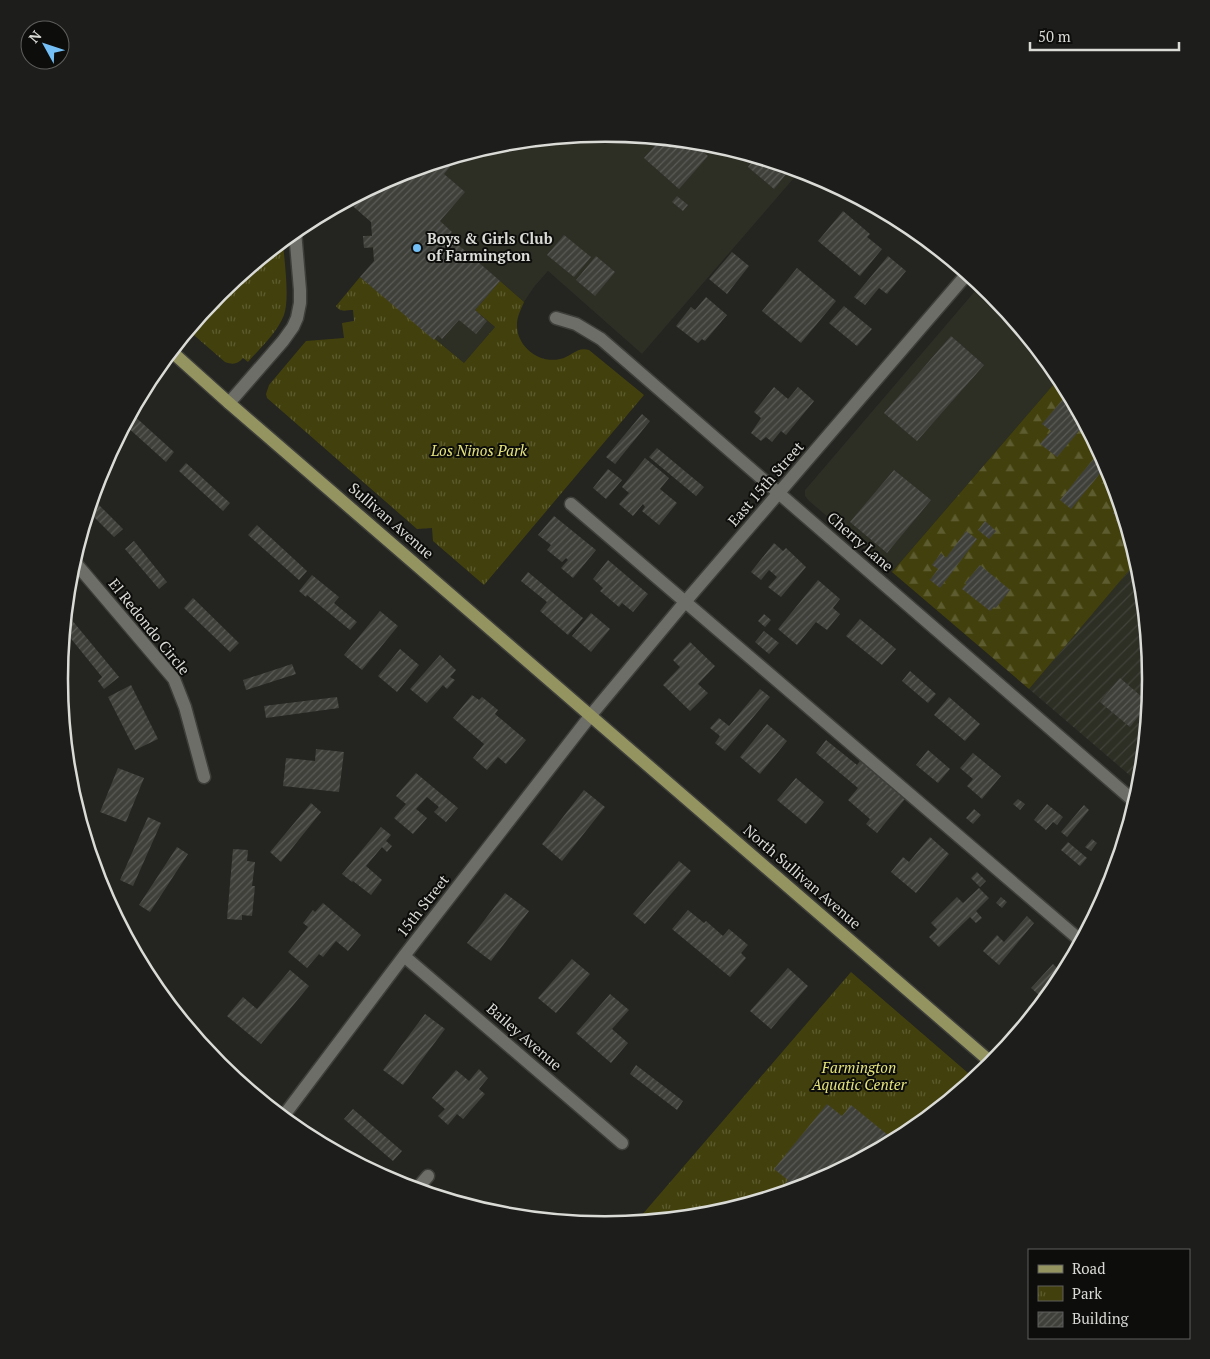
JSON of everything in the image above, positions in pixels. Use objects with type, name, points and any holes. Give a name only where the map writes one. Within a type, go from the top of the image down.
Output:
[{"type":"main road","name":"Sullivan Avenue","points":[[176,356],[591,715]]},
{"type":"main road","name":"North Sullivan Avenue","points":[[591,715],[987,1058]]},
{"type":"street","points":[[229,403],[283,341],[297,318],[300,290],[295,241]]},
{"type":"street","name":"East 15th Street","points":[[591,715],[685,602],[780,494],[963,279]]},
{"type":"street","name":"Cherry Lane","points":[[556,318],[576,324],[601,339],[1129,797]]},
{"type":"street","points":[[571,504],[1076,937]]},
{"type":"street","name":"El Redondo Circle","points":[[80,568],[174,679],[186,707],[204,777]]},
{"type":"street","name":"15th Street","points":[[286,1112],[404,956],[591,715]]},
{"type":"street","name":"Bailey Avenue","points":[[404,956],[622,1143]]},
{"type":"street","points":[[421,1184],[428,1176]]},
{"type":"shaded area","points":[[570,143],[640,143],[710,152],[744,160],[795,177],[642,354],[548,271],[524,302],[500,281],[475,310],[495,327],[464,363],[435,339],[374,261],[373,248],[364,248],[363,236],[372,235],[371,222],[352,205],[399,183],[466,160],[500,152]]},
{"type":"shaded area","points":[[975,291],[1009,325],[1054,384],[892,572],[809,501],[805,496],[805,490]]},
{"type":"shaded area","points":[[1131,569],[1138,609],[1142,680],[1138,750],[1133,778],[1029,689]]},
{"type":"green space","points":[[284,249],[287,299],[281,322],[248,362],[243,358],[235,363],[225,362],[193,335],[225,299]]},
{"type":"green space","name":"Los Ninos Park","points":[[360,277],[464,363],[495,327],[475,310],[500,281],[524,302],[517,324],[520,339],[530,352],[544,359],[552,360],[564,358],[581,349],[589,350],[644,395],[484,585],[433,541],[432,528],[417,529],[267,398],[266,394],[269,385],[306,341],[344,338],[342,323],[354,321],[353,310],[341,310],[336,306]]},
{"type":"green space","points":[[1054,384],[1087,442],[1102,474],[1124,540],[1131,569],[1029,689],[892,572]]},
{"type":"green space","name":"Farmington Aquatic Center","points":[[851,972],[970,1074],[932,1106],[904,1126],[843,1162],[811,1176],[744,1199],[710,1207],[641,1216]]},
{"type":"building","points":[[656,145],[702,151],[708,156],[679,189],[644,158]]},
{"type":"building","points":[[752,162],[786,174],[774,189],[748,167]]},
{"type":"building","name":"Boys & Girls Club of Farmington","points":[[452,165],[444,174],[465,192],[440,221],[452,232],[448,236],[500,281],[475,310],[487,321],[476,334],[459,320],[442,339],[438,335],[434,340],[360,277],[374,261],[373,247],[364,248],[363,236],[372,236],[371,222],[352,205],[399,183]]},
{"type":"building","points":[[677,196],[688,205],[683,211],[672,202]]},
{"type":"building","points":[[843,211],[870,234],[867,237],[882,249],[860,276],[818,241]]},
{"type":"building","points":[[564,235],[591,257],[574,277],[547,255]]},
{"type":"building","points":[[732,252],[749,266],[727,294],[709,279]]},
{"type":"building","points":[[596,256],[615,272],[595,296],[576,280]]},
{"type":"building","points":[[888,256],[906,271],[887,294],[879,288],[865,305],[854,297]]},
{"type":"building","points":[[797,268],[836,301],[801,343],[762,311]]},
{"type":"building","points":[[706,297],[727,315],[705,341],[702,339],[698,343],[676,326],[691,307],[695,310]]},
{"type":"building","points":[[844,306],[872,329],[857,346],[829,323]]},
{"type":"building","points":[[951,336],[984,365],[917,441],[884,413]]},
{"type":"building","points":[[774,387],[788,399],[798,387],[814,401],[786,435],[781,431],[772,442],[766,437],[761,441],[751,433],[761,418],[754,412]]},
{"type":"building","points":[[1063,399],[1080,430],[1057,457],[1040,444],[1051,431],[1042,424]]},
{"type":"building","points":[[642,414],[650,421],[615,464],[606,457]]},
{"type":"building","points":[[136,418],[174,452],[166,462],[130,429]]},
{"type":"building","points":[[657,448],[704,487],[696,496],[649,457]]},
{"type":"building","points":[[645,458],[669,478],[660,489],[677,503],[659,525],[642,511],[645,507],[643,504],[633,516],[619,504],[629,493],[622,487]]},
{"type":"building","points":[[1094,458],[1101,472],[1071,509],[1060,500]]},
{"type":"building","points":[[186,463],[230,503],[223,511],[179,471]]},
{"type":"building","points":[[608,469],[622,480],[606,499],[593,488]]},
{"type":"building","points":[[894,470],[931,500],[887,553],[850,522]]},
{"type":"building","points":[[97,503],[123,529],[114,537],[93,516]]},
{"type":"building","points":[[554,516],[596,550],[573,578],[561,568],[568,560],[566,558],[562,562],[547,550],[551,545],[538,535]]},
{"type":"building","points":[[985,521],[996,531],[989,539],[978,530]]},
{"type":"building","points":[[257,525],[307,571],[299,580],[248,535]]},
{"type":"building","points":[[966,531],[977,539],[940,588],[930,580],[938,569],[932,565],[941,553],[946,558]]},
{"type":"building","points":[[134,541],[167,582],[159,589],[125,549]]},
{"type":"building","points":[[774,543],[783,551],[786,548],[806,567],[781,597],[768,587],[777,577],[769,570],[761,580],[751,572]]},
{"type":"building","points":[[608,560],[648,594],[633,612],[622,603],[619,607],[600,591],[603,588],[593,579]]},
{"type":"building","points":[[980,565],[1010,590],[996,608],[994,607],[990,611],[962,589]]},
{"type":"building","points":[[528,572],[583,618],[568,635],[540,611],[547,602],[521,581]]},
{"type":"building","points":[[312,575],[339,597],[334,603],[357,622],[350,630],[307,595],[306,597],[299,591]]},
{"type":"building","points":[[818,580],[840,599],[833,608],[840,614],[827,630],[816,622],[797,645],[778,629]]},
{"type":"building","points":[[193,598],[239,643],[230,652],[184,608]]},
{"type":"building","points":[[380,611],[398,626],[362,670],[344,655]]},
{"type":"building","points":[[591,613],[610,629],[591,652],[572,636]]},
{"type":"building","points":[[764,614],[771,620],[765,627],[758,621]]},
{"type":"building","points":[[71,619],[119,677],[104,689],[98,681],[102,677],[70,637]]},
{"type":"building","points":[[860,619],[896,649],[882,665],[846,636]]},
{"type":"building","points":[[764,631],[779,643],[769,654],[755,642]]},
{"type":"building","points":[[690,642],[715,666],[698,684],[708,693],[690,711],[663,685],[680,667],[673,660]]},
{"type":"building","points":[[400,649],[419,665],[397,692],[378,676]]},
{"type":"building","points":[[440,655],[456,670],[450,677],[455,680],[447,689],[443,685],[427,703],[410,689]]},
{"type":"building","points":[[292,664],[296,674],[246,690],[243,680]]},
{"type":"building","points":[[910,671],[936,694],[928,703],[902,681]]},
{"type":"building","points":[[1120,678],[1142,697],[1141,713],[1130,727],[1100,702]]},
{"type":"building","points":[[131,685],[158,739],[135,750],[108,697]]},
{"type":"building","points":[[760,689],[770,697],[725,751],[715,743],[720,736],[710,728],[719,718],[729,726]]},
{"type":"building","points":[[472,695],[479,700],[482,697],[498,710],[495,714],[526,740],[506,764],[498,757],[487,770],[473,758],[484,744],[453,718]]},
{"type":"building","points":[[337,697],[339,708],[266,718],[264,706]]},
{"type":"building","points":[[949,697],[980,724],[965,741],[934,715]]},
{"type":"building","points":[[767,724],[787,741],[760,774],[740,757]]},
{"type":"building","points":[[826,740],[857,765],[860,761],[905,799],[877,833],[866,824],[870,819],[848,800],[858,788],[816,753]]},
{"type":"building","points":[[316,749],[344,752],[339,792],[283,786],[286,758],[315,761]]},
{"type":"building","points":[[928,750],[950,769],[938,783],[916,765]]},
{"type":"building","points":[[973,753],[1001,776],[982,799],[967,786],[973,779],[960,768]]},
{"type":"building","points":[[118,768],[144,778],[126,822],[100,812]]},
{"type":"building","points":[[416,773],[458,808],[446,822],[434,812],[439,807],[427,797],[416,809],[427,818],[413,834],[394,818],[406,804],[396,796]]},
{"type":"building","points":[[796,778],[824,802],[806,824],[777,800]]},
{"type":"building","points":[[584,790],[605,807],[562,861],[542,844]]},
{"type":"building","points":[[1018,799],[1025,804],[1020,810],[1013,804]]},
{"type":"building","points":[[311,803],[321,812],[281,862],[270,852]]},
{"type":"building","points":[[1047,804],[1063,817],[1057,825],[1053,822],[1046,830],[1034,820]]},
{"type":"building","points":[[1084,805],[1089,810],[1067,837],[1061,832]]},
{"type":"building","points":[[974,809],[981,815],[973,824],[966,818]]},
{"type":"building","points":[[148,817],[161,823],[133,886],[120,880]]},
{"type":"building","points":[[381,827],[391,835],[386,841],[392,846],[387,852],[382,847],[366,866],[382,880],[371,895],[342,874]]},
{"type":"building","points":[[930,837],[949,854],[916,893],[891,872],[903,857],[909,862]]},
{"type":"building","points":[[1092,839],[1097,843],[1091,851],[1085,847]]},
{"type":"building","points":[[1068,842],[1087,858],[1080,866],[1061,850]]},
{"type":"building","points":[[177,847],[188,854],[150,912],[139,905]]},
{"type":"building","points":[[233,849],[248,850],[247,861],[255,862],[252,886],[255,886],[252,916],[242,915],[242,920],[227,919]]},
{"type":"building","points":[[679,861],[691,871],[645,924],[633,914]]},
{"type":"building","points":[[977,872],[986,881],[980,887],[971,878]]},
{"type":"building","points":[[1106,873],[1103,883],[1100,881]]},
{"type":"building","points":[[979,888],[989,898],[976,911],[982,918],[976,923],[970,917],[939,947],[929,937],[937,929],[931,923],[957,897],[963,903]]},
{"type":"building","points":[[505,893],[529,911],[491,961],[467,943]]},
{"type":"building","points":[[1001,897],[1007,902],[1002,908],[996,903]]},
{"type":"building","points":[[323,903],[361,935],[348,951],[336,941],[323,957],[319,954],[307,968],[288,952],[308,927],[303,923],[313,910],[315,912]]},
{"type":"building","points":[[688,910],[704,923],[706,921],[723,936],[729,929],[748,945],[741,953],[746,958],[730,977],[672,929]]},
{"type":"building","points":[[1027,916],[1034,923],[999,965],[983,951],[997,935],[1004,942]]},
{"type":"building","points":[[572,959],[590,974],[556,1013],[538,998]]},
{"type":"building","points":[[1053,964],[1058,969],[1030,1009],[1028,1007],[1039,995],[1031,988]]},
{"type":"building","points":[[788,968],[808,986],[771,1029],[750,1011]]},
{"type":"building","points":[[290,970],[309,986],[261,1044],[227,1016],[243,997],[257,1009]]},
{"type":"building","points":[[610,994],[629,1010],[612,1029],[628,1043],[611,1063],[576,1033]]},
{"type":"building","points":[[425,1014],[445,1029],[403,1085],[383,1070]]},
{"type":"building","points":[[636,1065],[683,1101],[677,1110],[630,1074]]},
{"type":"building","points":[[479,1069],[488,1078],[479,1089],[485,1094],[463,1119],[457,1114],[448,1125],[438,1116],[445,1109],[432,1098],[456,1070],[469,1081]]},
{"type":"building","points":[[827,1104],[842,1116],[851,1105],[889,1136],[843,1162],[783,1186],[788,1180],[774,1169]]},
{"type":"building","points":[[353,1109],[402,1151],[393,1161],[344,1119]]},
{"type":"place","name":"Boys & Girls Club of Farmington","points":[[417,248]]}]
